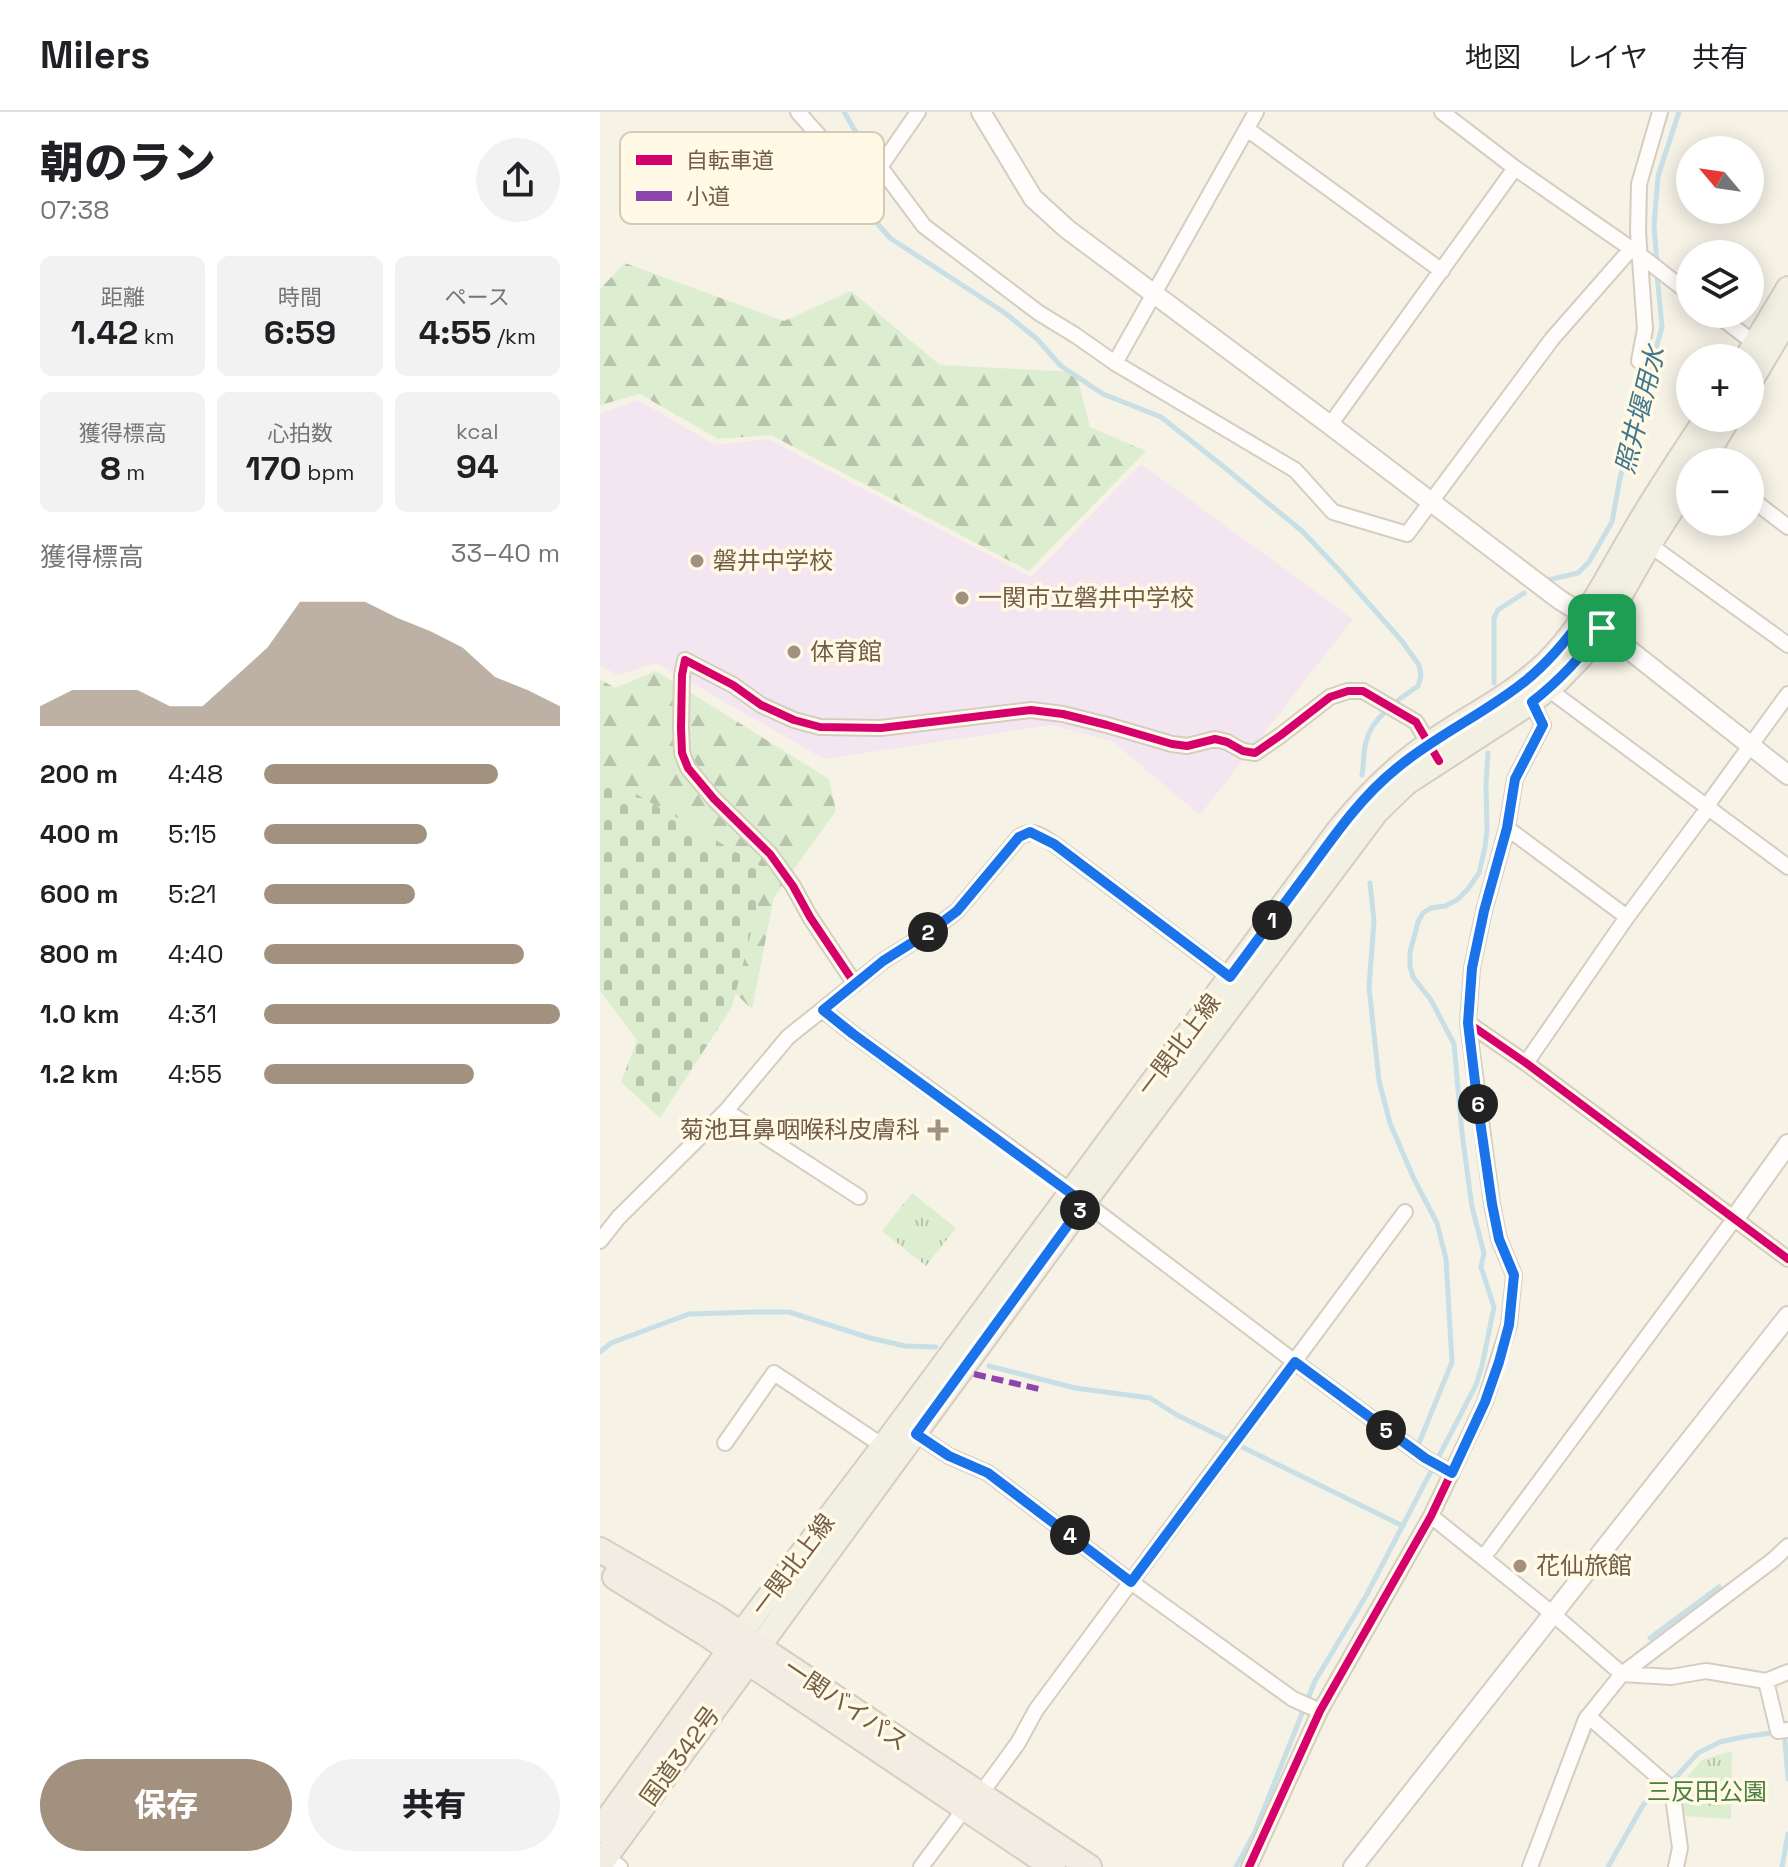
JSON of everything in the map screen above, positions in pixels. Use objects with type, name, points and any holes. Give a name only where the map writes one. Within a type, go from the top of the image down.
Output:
[{"type":"highway","name":"一関バイパス","points":[[600,1550],[716,1617],[744,1648]]},
{"type":"highway","name":"一関バイパス","points":[[600,1568],[744,1648],[972,1800],[1089,1867]]},
{"type":"highway","name":"国道342号","points":[[600,1830],[744,1648]]},
{"type":"highway","name":"国道342号","points":[[609,1863],[744,1648]]},
{"type":"highway","name":"一関バイパス","points":[[972,1800],[1053,1867]]},
{"type":"main road","points":[[1760,344],[1788,288]]},
{"type":"main road","points":[[1764,344],[1788,319]]},
{"type":"main road","name":"一関北上線","points":[[1705,448],[1718,432]]},
{"type":"main road","name":"一関北上線","points":[[744,1648],[883,1446],[1077,1198],[1238,982],[1338,830],[1363,799],[1396,769],[1434,752],[1534,692],[1545,664],[1566,642],[1594,622],[1641,539],[1676,488]]},
{"type":"main road","name":"一関北上線","points":[[1641,539],[1676,498]]},
{"type":"main road","name":"一関北上線","points":[[744,1648],[916,1434],[1077,1198]]},
{"type":"street","points":[[798,112],[816,132]]},
{"type":"street","points":[[884,161],[918,112]]},
{"type":"street","points":[[981,112],[1033,198],[1067,229],[1560,600],[1594,622],[1788,775]]},
{"type":"street","points":[[1115,363],[1256,112]]},
{"type":"street","points":[[1442,112],[1676,284]]},
{"type":"street","points":[[1639,361],[1645,329],[1639,184],[1660,112]]},
{"type":"street","points":[[1247,129],[1442,271]]},
{"type":"street","points":[[1330,425],[1515,168]]},
{"type":"street","points":[[884,172],[924,226],[1039,313],[1115,363],[1295,470],[1333,512],[1407,534],[1552,339],[1640,255]]},
{"type":"street","points":[[1731,328],[1748,344]]},
{"type":"street","points":[[1764,509],[1788,527]]},
{"type":"street","points":[[1641,539],[1788,645]]},
{"type":"street","points":[[855,984],[770,854],[714,799],[688,768],[682,753],[681,728],[685,660],[733,685],[761,705],[794,720],[820,727],[881,728],[1031,710],[1063,714],[1172,744],[1187,746],[1215,739],[1255,753],[1330,697],[1348,691],[1363,691],[1416,722],[1434,752]]},
{"type":"street","points":[[1534,692],[1708,808],[1788,867]]},
{"type":"street","points":[[1249,1867],[1320,1711],[1431,1516],[1452,1473],[1485,1402],[1509,1325],[1514,1275],[1499,1239],[1492,1204],[1468,1023],[1472,968],[1507,828],[1515,779],[1543,725],[1534,692]]},
{"type":"street","points":[[1526,1063],[1788,694]]},
{"type":"street","points":[[1507,828],[1627,917]]},
{"type":"street","points":[[600,1241],[630,1206],[726,1111],[788,1037],[883,961],[957,911],[1019,837],[1030,832],[1054,844],[1238,982]]},
{"type":"street","points":[[823,1010],[1425,1458],[1452,1473]]},
{"type":"street","points":[[1468,1023],[1788,1259]]},
{"type":"street","points":[[726,1111],[859,1197]]},
{"type":"street","points":[[1483,1558],[1788,1144]]},
{"type":"street","points":[[921,1867],[1018,1743],[1036,1710],[1405,1212]]},
{"type":"street","points":[[1353,1867],[1788,1316]]},
{"type":"street","points":[[725,1443],[774,1373],[883,1446]]},
{"type":"street","points":[[916,1434],[949,1456],[988,1473],[1131,1582],[1293,1699],[1320,1711]]},
{"type":"street","points":[[1431,1516],[1622,1674],[1671,1677],[1706,1671],[1766,1681],[1788,1672]]},
{"type":"street","points":[[1530,1867],[1588,1716],[1622,1674],[1788,1546]]},
{"type":"street","points":[[1766,1681],[1778,1731],[1788,1730]]},
{"type":"street","points":[[1588,1716],[1672,1789],[1680,1848],[1676,1867]]},
{"type":"shaded area","name":"一関市立磐井中学校","points":[[638,400],[715,445],[768,439],[1031,577],[1141,464],[1353,619],[1200,815],[1112,741],[1051,725],[824,759],[657,663],[617,675],[600,665],[600,414]]},
{"type":"green space","points":[[625,263],[784,321],[851,291],[940,365],[1076,372],[1090,427],[1146,451],[1029,571],[771,435],[718,439],[640,394],[600,405],[600,289]]},
{"type":"green space","points":[[656,671],[829,779],[836,811],[774,897],[752,1009],[657,921],[600,945],[600,679],[615,688]]},
{"type":"green space","points":[[600,773],[767,870],[732,1007],[660,1118],[621,1082],[637,1040],[600,991]]},
{"type":"green space","points":[[912,1193],[956,1228],[926,1266],[882,1231]]},
{"type":"green space","name":"三反田公園","points":[[1732,1751],[1731,1819],[1684,1816],[1679,1786],[1702,1760]]},
{"type":"waterway","points":[[844,112],[856,132]]},
{"type":"waterway","name":"照井堰用水","points":[[1657,264],[1654,225],[1658,176],[1679,112]]},
{"type":"waterway","points":[[878,224],[890,238],[1005,313],[1037,339],[1061,366],[1103,394],[1161,417],[1219,463],[1302,531],[1401,640],[1419,665],[1421,676],[1418,686],[1387,710],[1369,733],[1362,775]]},
{"type":"waterway","name":"照井堰用水","points":[[1548,580],[1578,573],[1589,562],[1612,522],[1620,478],[1662,327],[1657,274]]},
{"type":"waterway","name":"照井堰用水","points":[[1494,683],[1494,618],[1498,610],[1524,593]]},
{"type":"waterway","name":"照井堰用水","points":[[1236,1867],[1254,1834],[1315,1681],[1366,1596],[1476,1385],[1482,1366],[1494,1307],[1481,1267],[1484,1253],[1472,1207],[1454,1044],[1431,1000],[1413,977],[1410,952],[1423,913],[1457,900],[1479,873],[1487,830],[1488,753]]},
{"type":"waterway","points":[[1370,883],[1374,921],[1369,987],[1379,1081],[1390,1123],[1437,1223],[1446,1259],[1452,1362],[1419,1443]]},
{"type":"waterway","points":[[600,1352],[611,1343],[689,1314],[755,1312],[789,1312],[870,1338],[905,1346],[936,1347]]},
{"type":"waterway","points":[[989,1366],[1075,1388],[1150,1398],[1177,1415],[1403,1526]]},
{"type":"waterway","points":[[1650,1638],[1719,1587]]},
{"type":"waterway","points":[[1583,1746],[1590,1729]]},
{"type":"waterway","points":[[1608,1867],[1643,1805],[1698,1753],[1720,1742],[1771,1733]]},
{"type":"waterway","points":[[1785,1741],[1788,1779]]},
{"type":"waterway","points":[[1782,1867],[1788,1834]]},
{"type":"marked path","points":[[974,1374],[1043,1390]]},
{"type":"cycle path","points":[[855,984],[770,854],[714,799],[688,768],[682,753],[681,728],[685,660],[733,685],[761,705],[794,720],[820,727],[881,728],[1031,710],[1063,714],[1172,744],[1187,746],[1215,739],[1255,753],[1330,697],[1348,691],[1363,691],[1416,722],[1439,761]]},
{"type":"cycle path","points":[[1249,1867],[1320,1711],[1431,1516],[1485,1402],[1509,1325],[1514,1275],[1499,1239],[1492,1204],[1468,1023],[1788,1259]]},
{"type":"place","name":"磐井中学校","points":[[697,561]]},
{"type":"place","name":"一関市立磐井中学校","points":[[962,598]]},
{"type":"place","name":"体育館","points":[[794,652]]},
{"type":"place","name":"菊池耳鼻咽喉科皮膚科","points":[[938,1130]]},
{"type":"place","name":"花仙旅館","points":[[1520,1566]]},
{"type":"route","points":[[1585,615],[1602,628],[1581,657],[1532,702],[1543,725],[1515,779],[1507,828],[1472,968],[1468,1023],[1478,1107],[1499,1239],[1514,1275],[1509,1325],[1499,1362],[1485,1402],[1452,1473],[1425,1458],[1295,1362],[1131,1582],[988,1473],[949,1456],[916,1434],[1084,1203],[823,1010],[883,961],[957,911],[1019,837],[1030,832],[1054,844],[1230,977],[1363,799],[1428,744],[1521,684],[1566,642],[1585,615]]}]
